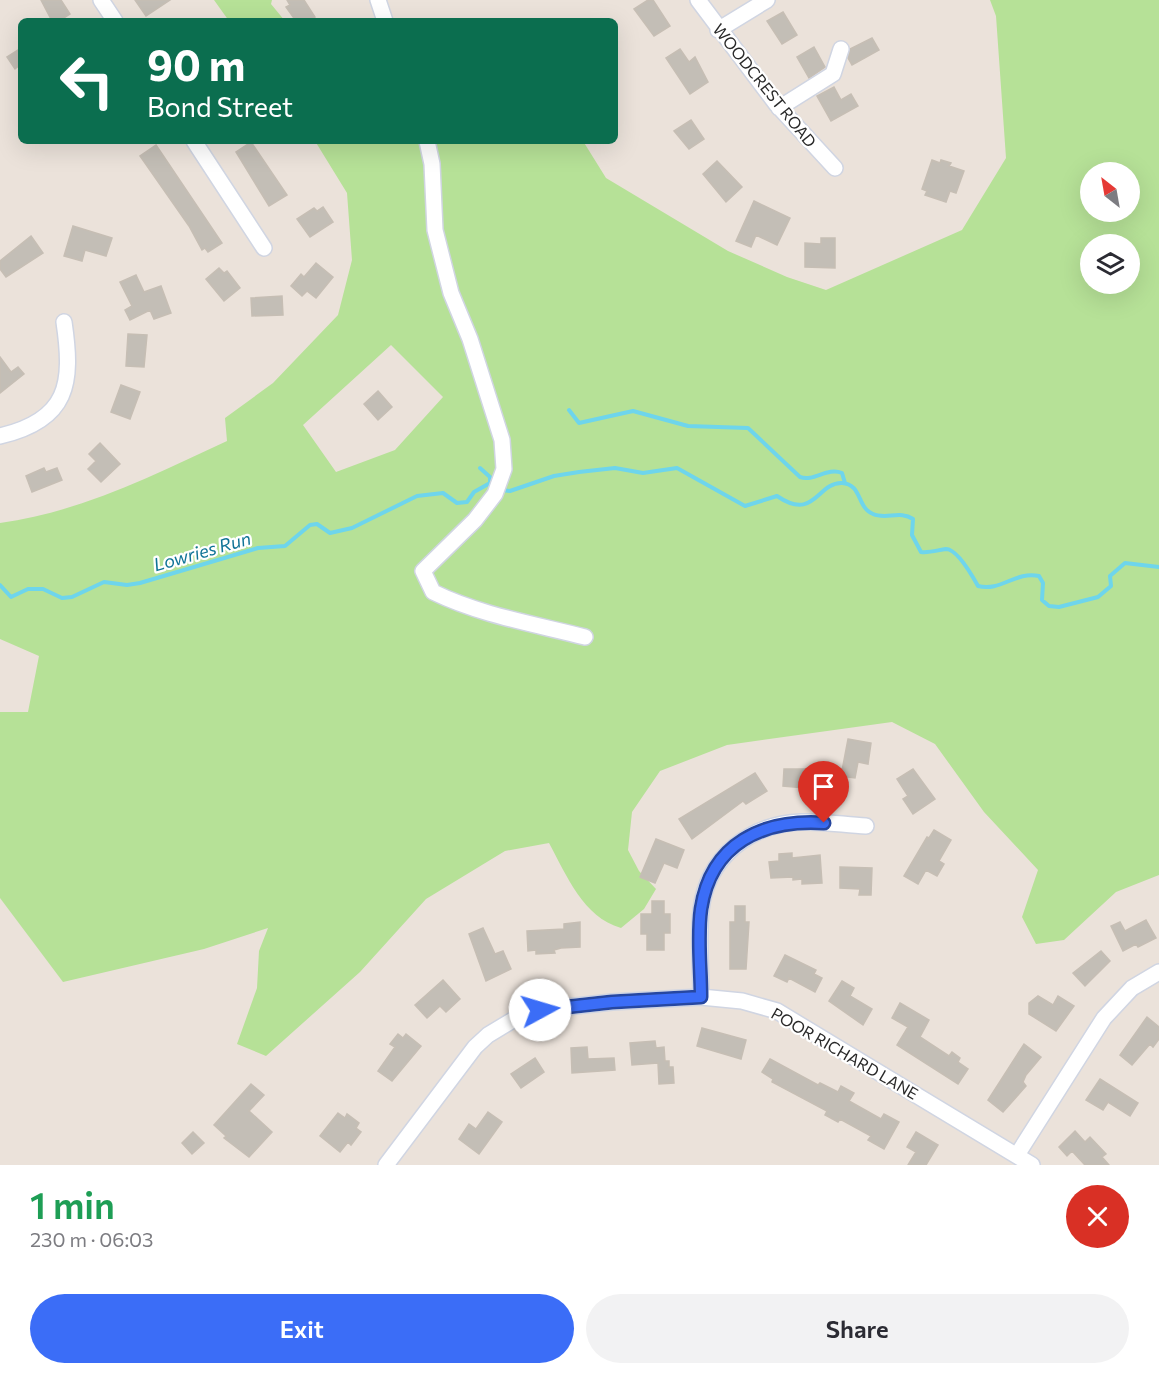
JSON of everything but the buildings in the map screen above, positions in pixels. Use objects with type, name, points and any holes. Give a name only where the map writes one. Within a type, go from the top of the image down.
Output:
[{"type":"street","points":[[101,0],[113,18]]},
{"type":"street","points":[[378,0],[384,18]]},
{"type":"street","name":"WOODCREST ROAD","points":[[698,0],[718,30],[779,108],[835,168]]},
{"type":"street","points":[[718,30],[767,0]]},
{"type":"street","points":[[779,108],[833,74],[842,49]]},
{"type":"street","points":[[196,144],[264,248]]},
{"type":"street","points":[[428,144],[432,164],[435,231],[451,293],[470,339],[502,440],[504,470],[495,494],[475,520],[423,571],[432,592],[447,599],[475,610],[585,637]]},
{"type":"street","points":[[0,436],[22,430],[38,422],[59,399],[66,384],[69,368],[64,322]]},
{"type":"street","points":[[701,997],[701,910],[710,880],[728,851],[741,840],[781,824],[802,822],[866,826]]},
{"type":"street","points":[[1017,1155],[1104,1018],[1132,988],[1159,972]]},
{"type":"street","name":"POOR RICHARD LANE","points":[[386,1165],[475,1047],[504,1024],[540,1010],[621,1001],[701,997],[742,1001],[777,1011],[1032,1165]]},
{"type":"green space","points":[[214,0],[272,0],[271,4],[283,18],[227,18]]},
{"type":"green space","points":[[990,0],[1159,0],[1159,875],[1116,892],[1064,940],[1036,944],[1022,917],[1038,870],[984,812],[935,744],[892,722],[727,745],[660,771],[632,812],[628,850],[639,871],[656,889],[644,909],[621,928],[608,923],[586,905],[549,843],[505,851],[426,899],[360,972],[266,1056],[237,1044],[257,988],[259,951],[268,928],[204,949],[63,982],[0,898],[0,712],[28,712],[39,656],[0,639],[0,523],[59,510],[116,491],[227,441],[225,418],[273,383],[338,315],[352,260],[347,193],[317,144],[585,144],[606,178],[728,251],[787,277],[826,290],[962,230],[1006,158],[996,16]],"holes":[[[391,345],[443,397],[395,450],[336,472],[303,425]]]},
{"type":"waterway","points":[[569,410],[579,423],[633,411],[688,426],[748,428],[800,477],[810,478],[836,472],[842,473],[845,483]]},
{"type":"waterway","points":[[480,468],[490,477],[490,483]]},
{"type":"waterway","name":"Lowries Run","points":[[501,490],[510,491],[554,476],[579,472],[615,468],[643,473],[677,468],[745,506],[777,496],[800,505],[808,503],[834,484],[848,484],[853,487],[864,507],[873,514],[878,516],[903,515],[913,519],[912,535],[921,552],[950,550],[964,564],[978,586],[994,586],[1023,576],[1039,576],[1043,583],[1042,600],[1049,606],[1059,607],[1098,597],[1111,586],[1110,576],[1125,563],[1159,567]]},
{"type":"waterway","name":"Lowries Run","points":[[0,585],[11,597],[28,589],[43,589],[62,598],[72,597],[104,582],[127,585],[140,583],[258,548],[285,546],[310,525],[317,524],[330,533],[352,528],[417,496],[443,493],[457,503],[467,502],[474,492],[490,483]]},
{"type":"route","points":[[540,1010],[649,999],[701,997],[701,910],[704,896],[718,864],[741,840],[760,830],[781,824],[824,823]]}]
